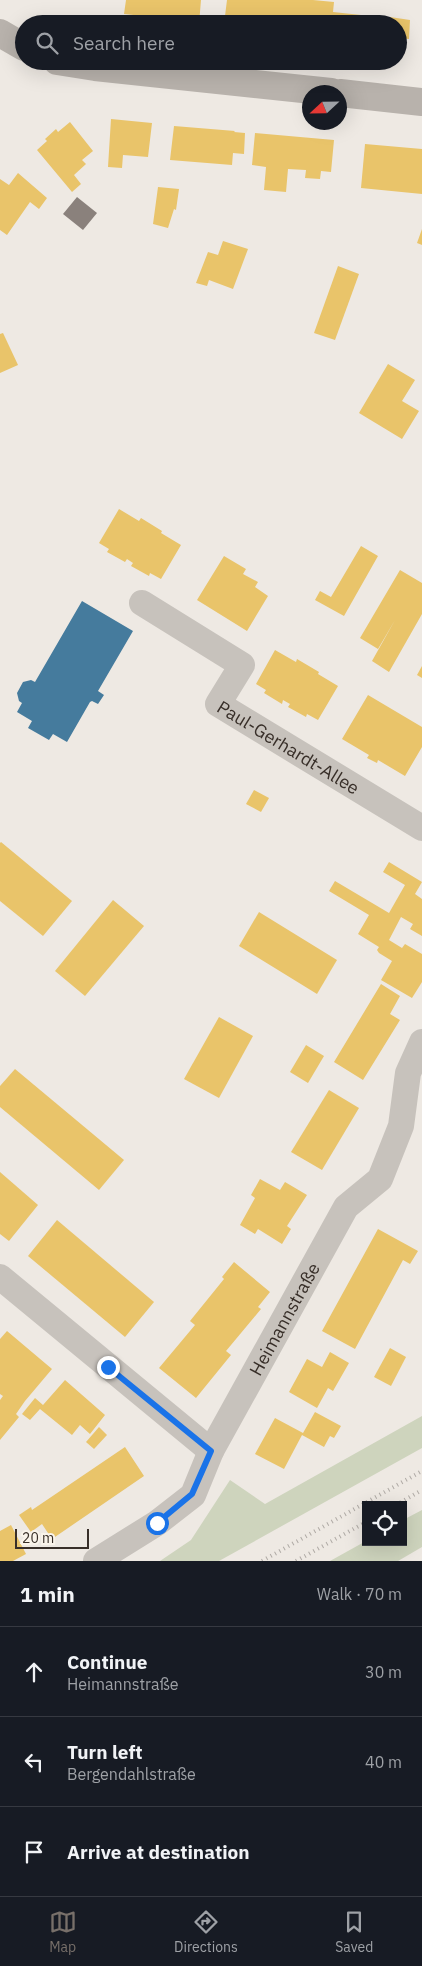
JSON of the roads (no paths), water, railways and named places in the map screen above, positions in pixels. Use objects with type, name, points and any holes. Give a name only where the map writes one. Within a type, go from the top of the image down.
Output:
[{"type":"street","points":[[0,33],[15,42]]},
{"type":"street","points":[[114,70],[302,89]]},
{"type":"street","points":[[347,94],[422,102]]},
{"type":"street","name":"Paul-Gerhardt-Allee","points":[[142,603],[242,665],[218,704],[422,828]]},
{"type":"street","name":"Heimannstraße","points":[[96,1561],[157,1523],[192,1494],[211,1451],[346,1207],[380,1179],[401,1126],[408,1073],[422,1042]]},
{"type":"street","points":[[0,1277],[211,1451]]},
{"type":"railway","points":[[262,1561],[422,1471]]},
{"type":"railway","points":[[403,1501],[422,1490]]},
{"type":"railway","points":[[296,1561],[362,1524]]}]
